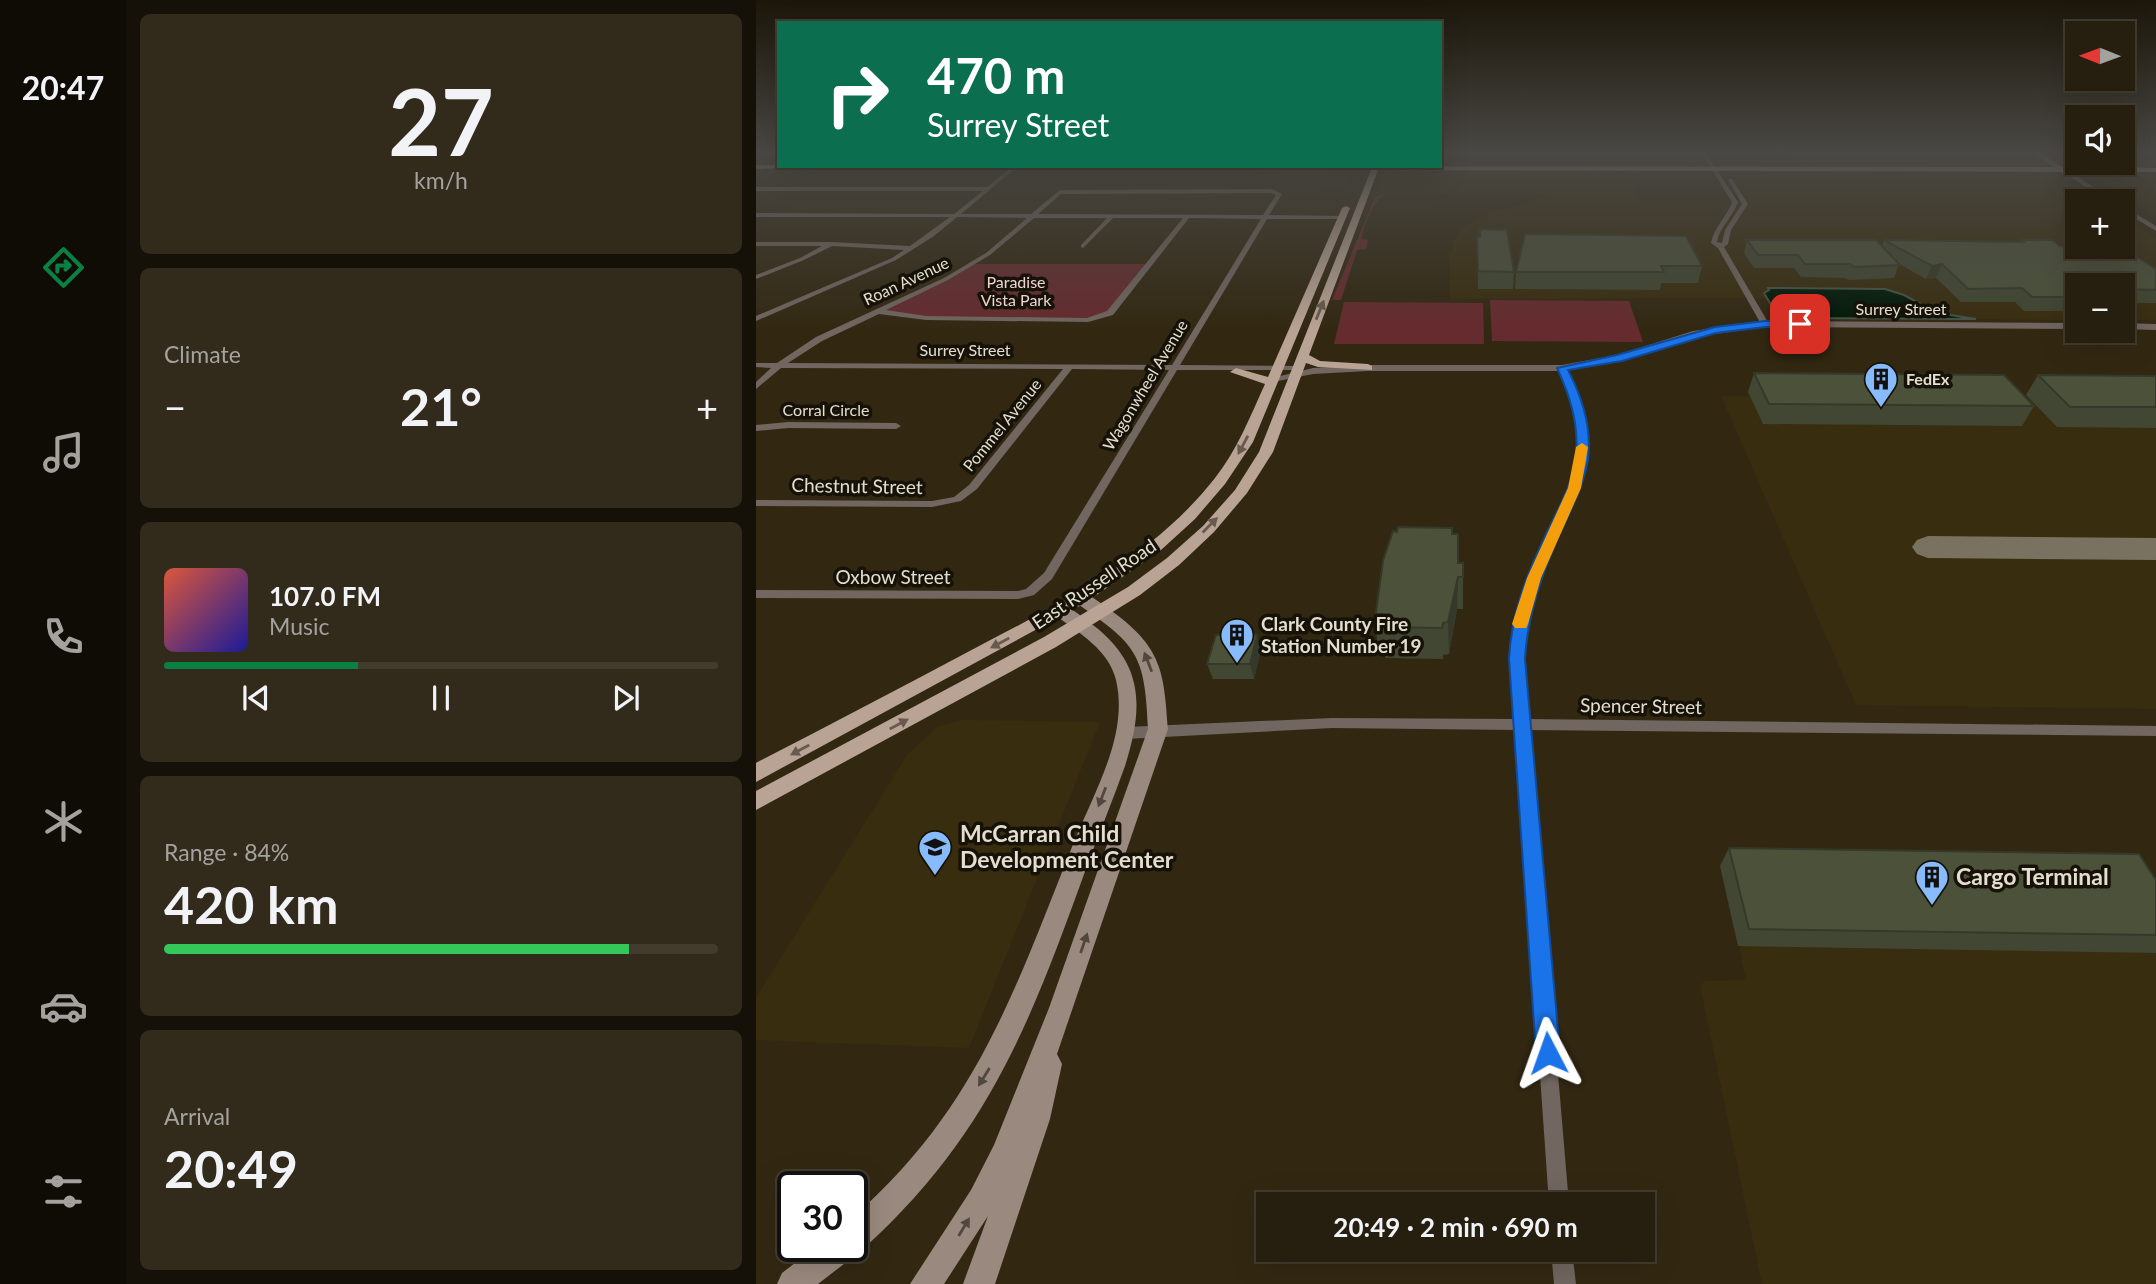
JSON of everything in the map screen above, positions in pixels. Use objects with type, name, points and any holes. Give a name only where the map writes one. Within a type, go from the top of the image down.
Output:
[{"type":"main road","name":"East Russell Road","points":[[756,773],[1061,611],[1158,543],[1215,488],[1246,442],[1345,212]]},
{"type":"main road","name":"East Russell Road","points":[[756,801],[1081,625],[1185,550],[1240,492],[1266,452],[1358,212]]},
{"type":"main road","points":[[1331,245],[1345,245]]},
{"type":"main road","points":[[1300,368],[1318,364],[1368,368]]},
{"type":"main road","points":[[1236,372],[1274,377]]},
{"type":"main road","points":[[926,1284],[961,1233],[996,1172],[1062,1007],[1158,729],[1156,684],[1145,652],[1128,632],[1082,598]]},
{"type":"main road","points":[[868,1222],[908,1183],[954,1126],[1000,1052],[1036,969],[1126,733],[1128,688],[1118,662],[1103,644],[1061,611]]},
{"type":"main road","points":[[979,1284],[1036,1119],[1062,1007]]},
{"type":"main road","points":[[793,1284],[821,1262]]},
{"type":"street","points":[[756,318],[860,275],[911,248],[961,212]]},
{"type":"street","name":"Roan Avenue","points":[[756,386],[779,365],[819,339],[962,270],[988,254],[1038,212]]},
{"type":"street","name":"Wagonwheel Avenue","points":[[1030,592],[1048,576],[1268,212]]},
{"type":"street","points":[[1731,212],[1714,234],[1714,243],[1721,247],[1765,324]]},
{"type":"street","points":[[1721,247],[1726,244],[1728,230],[1740,212]]},
{"type":"street","points":[[756,215],[1343,217]]},
{"type":"street","points":[[1083,246],[1112,216]]},
{"type":"street","points":[[876,311],[942,319],[1102,318],[1110,313],[1188,216]]},
{"type":"street","points":[[2135,216],[2156,229]]},
{"type":"street","points":[[756,244],[911,248]]},
{"type":"street","points":[[756,277],[802,260],[831,244]]},
{"type":"street","name":"Surrey Street","points":[[1300,368],[1313,371],[1368,368],[1562,368],[1619,358],[1693,334],[1765,324],[2065,326]]},
{"type":"street","points":[[2135,327],[2156,327]]},
{"type":"street","name":"Surrey Street","points":[[756,365],[1265,368],[1274,377],[1300,368],[1387,374],[1523,376],[1544,375],[1562,368]]},
{"type":"street","name":"Pommel Avenue","points":[[957,499],[973,487],[1069,367]]},
{"type":"street","name":"Surrey Street","points":[[1174,368],[1236,372],[1265,368]]},
{"type":"street","points":[[1558,1192],[1517,659],[1518,633],[1524,607],[1545,551],[1574,488],[1582,457],[1581,419],[1573,391],[1562,368]]},
{"type":"street","points":[[1387,374],[1435,373],[1444,369]]},
{"type":"street","name":"Corral Circle","points":[[756,428],[788,425],[896,426]]},
{"type":"street","name":"Chestnut Street","points":[[756,503],[932,505],[957,499]]},
{"type":"street","name":"Oxbow Street","points":[[756,594],[1018,595],[1030,592]]},
{"type":"street","name":"Spencer Street","points":[[1126,733],[1158,729],[1332,723],[2156,731]]},
{"type":"street","points":[[1563,1262],[1564,1284]]},
{"type":"shaded area","points":[[1492,212],[2065,212],[2065,259],[2135,259],[2135,225],[2156,238],[2156,320],[2135,320],[2135,273],[2065,273],[2065,320],[1785,318],[1777,315],[1766,298],[1450,299],[1449,252],[1452,252],[1453,241],[1463,227]]},
{"type":"shaded area","points":[[1768,288],[1885,289],[1904,295],[1937,313],[1976,319],[1785,318],[1777,315],[1764,293]]},
{"type":"shaded area","points":[[1721,396],[2029,398],[2055,426],[2156,427],[2156,709],[1856,705]]},
{"type":"shaded area","name":"McCarran Child Development Center","points":[[963,720],[1100,722],[969,1048],[756,1040],[756,998],[907,755],[937,727]]},
{"type":"shaded area","points":[[1739,945],[2156,953],[2156,1284],[1762,1284],[1700,986],[1705,981],[1746,980]]},
{"type":"green space","points":[[1371,212],[1361,239],[1368,240],[1366,249],[1357,250],[1341,300],[1332,300]]},
{"type":"green space","name":"Paradise Vista Park","points":[[973,264],[1151,264],[1109,315],[1097,319],[961,320],[881,309]]},
{"type":"green space","points":[[1490,300],[1629,301],[1643,342],[1492,341]]},
{"type":"green space","points":[[1344,302],[1483,303],[1484,344],[1334,344]]},
{"type":"building","points":[[1480,229],[1507,230],[1514,272],[1478,271],[1477,237],[1480,237]]},
{"type":"building","points":[[1525,234],[1686,236],[1702,266],[1661,266],[1664,272],[1516,272]]},
{"type":"building","points":[[1747,240],[1876,240],[1900,265],[1854,267],[1850,264],[1805,264],[1798,255],[1758,255]]},
{"type":"building","points":[[1884,240],[2052,240],[2065,246],[2065,259],[2135,259],[2135,256],[2156,269],[2156,290],[2135,289],[2135,273],[2065,273],[2065,297],[2032,297],[2022,288],[1968,289],[1942,264],[1932,266]]},
{"type":"building","points":[[1754,373],[2004,375],[2034,406],[1769,404]]},
{"type":"building","points":[[2038,375],[2156,376],[2156,407],[2070,407]]},
{"type":"building","points":[[1398,527],[1452,528],[1452,534],[1458,534],[1458,563],[1463,563],[1463,577],[1458,577],[1448,622],[1443,623],[1442,628],[1382,627],[1383,619],[1375,619],[1383,561],[1393,531],[1397,532]]},
{"type":"building","points":[[1216,635],[1257,635],[1250,664],[1207,664]]},
{"type":"building","name":"Cargo Terminal","points":[[1729,848],[2139,854],[2156,880],[2156,935],[1749,929]]},
{"type":"taxiway","points":[[1928,547],[2156,549]]},
{"type":"slow traffic","points":[[1520,624],[1534,578],[1574,488],[1582,447]]},
{"type":"place","name":"FedEx","points":[[1881,409]]},
{"type":"place","name":"Clark County Fire Station Number 19","points":[[1237,665]]},
{"type":"place","name":"McCarran Child Development Center","points":[[935,877]]},
{"type":"place","name":"Cargo Terminal","points":[[1932,907]]},
{"type":"route","points":[[1548,1053],[1517,659],[1518,633],[1524,607],[1545,551],[1574,488],[1582,457],[1581,419],[1573,391],[1562,368],[1640,353],[1693,334],[1740,326],[1800,324]]}]
